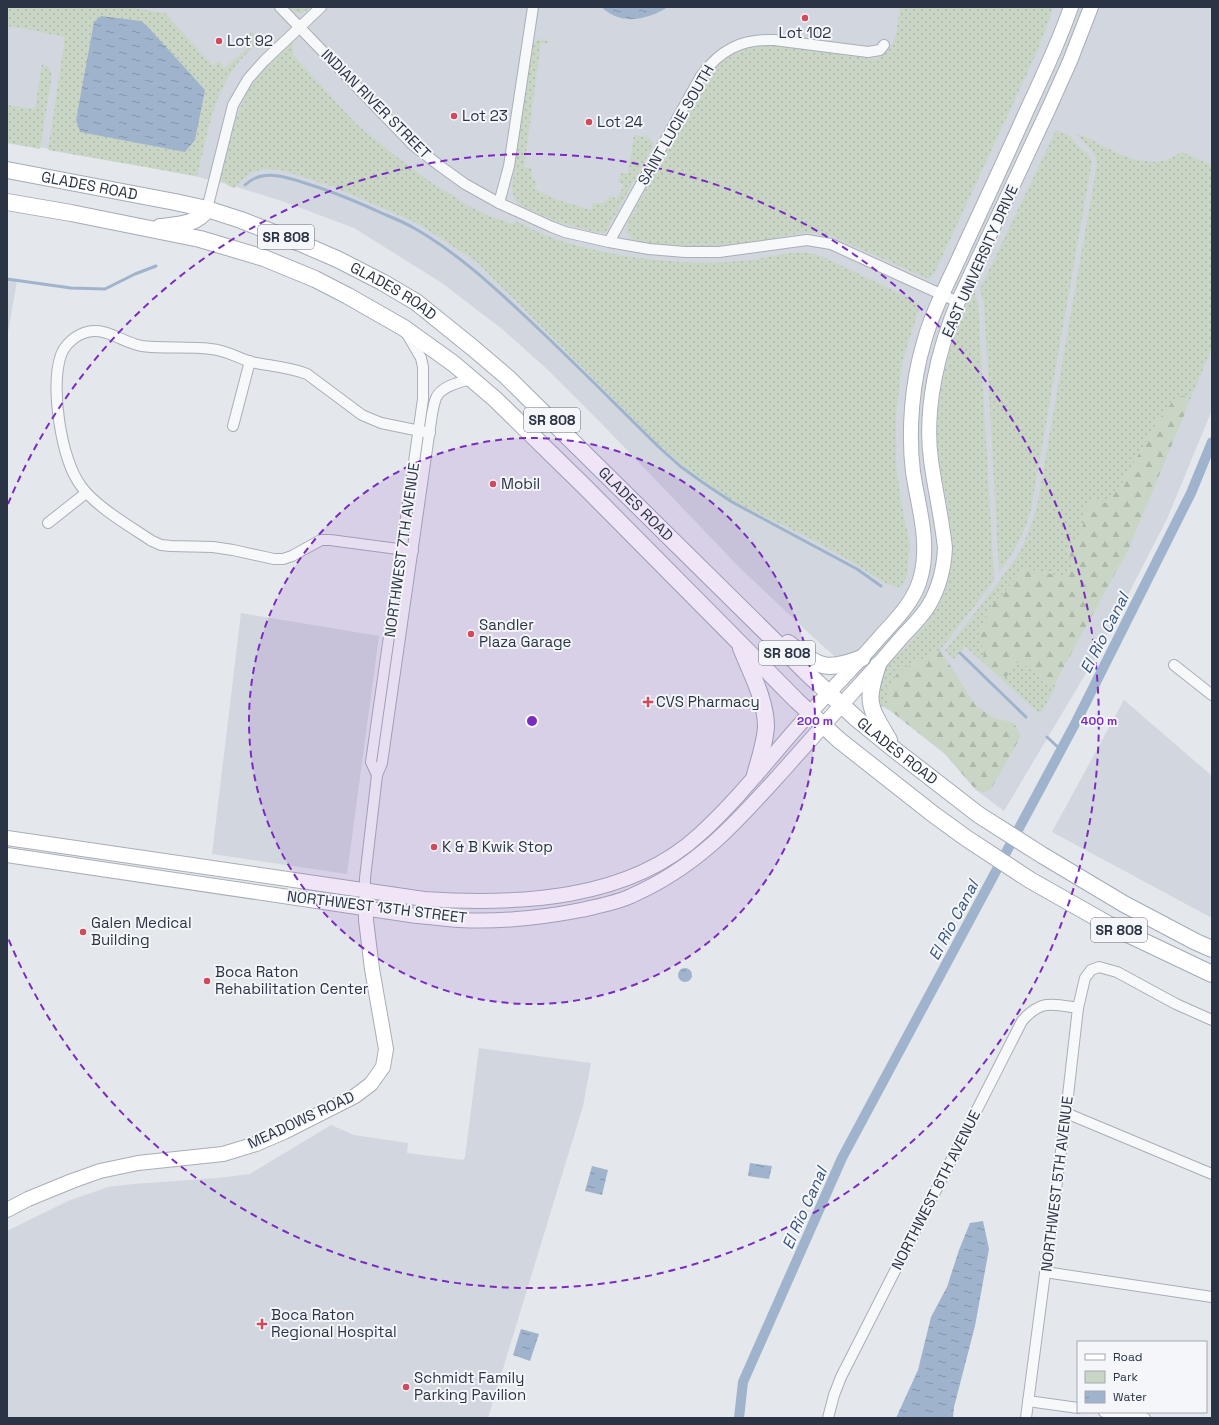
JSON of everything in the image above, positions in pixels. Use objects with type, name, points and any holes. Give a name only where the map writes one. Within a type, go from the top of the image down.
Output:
[{"type":"main road","name":"GLADES ROAD","points":[[7,170],[207,209],[266,229],[337,259],[382,282],[416,302],[507,377],[829,693],[894,750],[979,815],[1042,855],[1124,904],[1212,949]]},
{"type":"main road","name":"GLADES ROAD","points":[[7,202],[200,239],[286,267],[314,279],[348,296],[404,328],[432,347],[495,399],[585,486],[738,642],[839,740],[933,814],[966,838],[1030,880],[1113,927],[1212,974]]},
{"type":"main road","points":[[151,229],[198,220],[204,215],[207,209]]},
{"type":"main road","points":[[585,486],[596,485],[628,496]]},
{"type":"main road","points":[[746,613],[808,658],[819,664],[836,666],[862,658]]},
{"type":"main road","points":[[738,642],[762,698],[765,714],[766,728],[755,775]]},
{"type":"main road","points":[[878,665],[871,690],[871,708],[894,750]]},
{"type":"street","name":"INDIAN RIVER STREET","points":[[280,7],[413,145],[465,184],[499,203],[565,232],[649,249],[685,252],[720,252],[796,241],[818,241],[831,244],[958,302]]},
{"type":"street","points":[[207,209],[233,105],[248,79],[264,61],[321,7]]},
{"type":"street","points":[[499,203],[509,166],[533,7]]},
{"type":"street","name":"EAST UNIVERSITY DRIVE","points":[[810,713],[862,658],[911,601],[918,587],[922,572],[924,537],[913,470],[912,413],[918,367],[924,341],[942,295],[1050,62],[1071,7]]},
{"type":"street","name":"EAST UNIVERSITY DRIVE","points":[[823,725],[917,620],[928,605],[939,580],[944,562],[944,538],[931,459],[931,410],[937,367],[943,342],[958,302],[1048,110],[1091,7]]},
{"type":"street","name":"SAINT LUCIE SOUTH","points":[[609,242],[701,76],[721,54],[744,42],[763,39],[868,52],[880,50],[884,45]]},
{"type":"street","name":"NORTHWEST 7TH AVENUE","points":[[377,775],[371,762],[423,399],[423,367],[421,358],[404,328]]},
{"type":"street","points":[[413,551],[321,540],[292,556],[279,559],[213,547],[161,545],[146,537],[98,504],[86,493],[75,478],[71,469],[57,402],[59,362],[66,346],[72,340],[80,334],[97,331],[106,332],[142,346],[221,350],[250,361],[298,370],[307,374],[362,415],[381,423],[430,433]]},
{"type":"street","points":[[233,426],[250,361]]},
{"type":"street","name":"NORTHWEST 7TH AVENUE","points":[[366,908],[365,878],[377,775],[382,763],[432,414],[436,397],[442,391],[455,384],[472,379]]},
{"type":"street","points":[[48,523],[86,493]]},
{"type":"street","points":[[1174,664],[1212,695]]},
{"type":"street","name":"NORTHWEST 13TH STREET","points":[[7,838],[424,899],[484,902],[556,896],[615,882],[643,872],[659,864],[688,845],[712,822],[810,713]]},
{"type":"street","name":"NORTHWEST 13TH STREET","points":[[7,855],[417,916],[459,920],[516,919],[560,914],[619,901],[669,877],[694,860],[711,846],[748,809],[823,725]]},
{"type":"street","name":"MEADOWS ROAD","points":[[7,1210],[72,1181],[100,1172],[138,1163],[223,1154],[256,1144],[284,1132],[362,1091],[378,1076],[383,1067],[386,1049],[372,969],[366,908]]},
{"type":"street","name":"NORTHWEST 5TH AVENUE","points":[[1026,1418],[1066,1113],[1078,1008],[1084,978],[1091,970],[1099,967],[1107,969],[1127,977],[1176,1004],[1212,1020]]},
{"type":"street","name":"NORTHWEST 6TH AVENUE","points":[[828,1418],[834,1395],[841,1377],[1022,1021],[1029,1013],[1040,1006],[1050,1004],[1078,1008]]},
{"type":"street","points":[[1066,1113],[1212,1174]]},
{"type":"street","points":[[1045,1272],[1212,1297]]},
{"type":"street","points":[[1028,1401],[1077,1408]]},
{"type":"street","points":[[1111,1413],[1145,1418]]},
{"type":"shaded area","points":[[7,7],[1212,7],[1212,410],[1167,519],[1098,653],[1004,811],[976,790],[945,754],[892,712],[879,696],[813,637],[741,569],[548,370],[502,329],[442,283],[354,228],[282,201],[227,184],[194,176],[7,141]]},
{"type":"shaded area","points":[[7,279],[17,281],[7,338]]},
{"type":"shaded area","points":[[241,613],[379,636],[347,874],[212,854]]},
{"type":"shaded area","points":[[1124,700],[1212,776],[1212,918],[1052,832]]},
{"type":"shaded area","name":"Boca Raton Regional Hospital","points":[[479,1048],[591,1063],[583,1106],[488,1418],[7,1418],[7,1231],[68,1201],[108,1187],[250,1174],[331,1125],[354,1135],[408,1143],[407,1153],[463,1160],[465,1157]]},
{"type":"green space","points":[[7,7],[127,7],[165,13],[213,66],[219,61],[225,68],[252,44],[246,37],[252,32],[260,40],[244,56],[223,86],[214,110],[197,176],[48,150],[65,37],[7,26]]},
{"type":"green space","points":[[288,7],[311,7],[305,12],[297,13]]},
{"type":"green space","points":[[900,7],[1054,7],[1036,54],[934,274],[930,278],[926,278],[831,236],[822,234],[796,234],[734,245],[692,246],[664,245],[638,241],[632,239],[626,232],[628,222],[705,80],[718,65],[742,51],[771,45],[874,59],[888,50],[895,38]]},
{"type":"green space","points":[[540,39],[548,41],[549,43],[541,43],[524,167],[531,168],[531,175],[537,184],[534,189],[557,200],[591,210],[593,203],[603,203],[610,196],[617,199],[624,185],[618,182],[621,173],[628,173],[634,135],[648,137],[653,142],[653,147],[605,233],[595,232],[558,222],[519,205],[514,197],[512,187],[533,46],[535,42]]},
{"type":"green space","points":[[293,41],[293,55],[356,124],[429,181],[469,206],[487,215],[513,224],[516,221],[547,236],[577,246],[619,255],[662,261],[705,263],[750,260],[790,253],[813,254],[821,256],[905,296],[920,305],[902,363],[896,415],[896,465],[901,501],[910,545],[907,575],[901,588],[885,583],[813,540],[733,501],[680,463],[659,444],[477,262],[417,223],[334,187],[281,170],[263,169],[250,173],[234,188],[220,179],[232,132],[240,108],[250,88],[259,75]]},
{"type":"green space","points":[[42,64],[48,67],[52,75],[40,149],[7,143],[7,105],[35,109]]},
{"type":"green space","points":[[1056,130],[1071,137],[1078,146],[1087,153],[1092,161],[1031,509],[1023,533],[1011,556],[1001,570],[999,570],[984,304],[980,289]]},
{"type":"green space","points":[[1076,134],[1118,153],[1140,160],[1155,162],[1162,161],[1170,159],[1182,152],[1212,165],[1212,348],[1189,402],[1185,396],[1158,421],[1118,490],[1106,503],[1087,503],[1081,534],[1068,547],[1070,557],[1073,562],[1070,572],[1061,576],[1026,569],[991,606],[978,636],[984,650],[983,658],[1012,671],[1015,662],[1020,663],[1032,670],[1045,684],[1056,681],[1053,692],[1040,714],[965,646],[954,659],[945,651],[998,583],[1021,550],[1037,506],[1097,164],[1092,151]]},
{"type":"green space","points":[[974,290],[978,304],[994,581],[940,650],[898,672],[886,699],[892,712],[875,702],[882,672],[931,617],[947,586],[950,574],[953,547],[952,534],[940,467],[938,421],[940,398],[949,355],[963,312],[972,291]]},
{"type":"green space","points":[[1185,396],[1189,402],[1128,550],[1056,681],[1046,684],[1029,667],[1015,662],[1012,671],[1006,677],[998,674],[983,658],[984,650],[978,636],[991,606],[1027,569],[1061,576],[1070,572],[1073,562],[1070,557],[1068,547],[1081,534],[1087,503],[1095,498],[1106,503],[1118,490],[1158,421],[1176,397]]},
{"type":"green space","points":[[940,650],[976,706],[994,718],[1014,723],[1021,736],[991,789],[984,792],[976,790],[945,754],[892,712],[886,699],[891,683],[898,672]]},
{"type":"water","points":[[601,7],[668,7],[652,15],[627,19],[615,16]]},
{"type":"water","points":[[101,16],[141,21],[205,90],[195,140],[185,152],[80,132],[76,120],[94,22]]},
{"type":"water","points":[[685,968],[690,970],[692,975],[690,980],[685,982],[680,980],[678,975],[680,970]]},
{"type":"water","points":[[750,1163],[772,1166],[769,1179],[748,1176]]},
{"type":"water","points":[[592,1166],[608,1170],[602,1195],[585,1191]]},
{"type":"water","points":[[983,1221],[989,1249],[975,1326],[954,1407],[953,1418],[896,1418],[918,1370],[931,1317],[947,1287],[959,1250],[970,1223]]},
{"type":"water","points":[[521,1329],[539,1334],[530,1361],[513,1355]]},
{"type":"waterway","points":[[245,185],[260,176],[268,175],[286,177],[359,203],[404,223],[429,237],[459,258],[500,293],[680,466],[732,502],[857,569],[881,586]]},
{"type":"waterway","points":[[7,279],[71,288],[105,289],[135,274],[156,266]]},
{"type":"waterway","name":"El Rio Canal","points":[[739,1418],[743,1382],[842,1158],[1076,722],[1191,493],[1212,442]]},
{"type":"waterway","points":[[960,653],[1026,717]]},
{"type":"waterway","points":[[1047,737],[1061,750]]},
{"type":"place","name":"Lot 102","points":[[805,18]]},
{"type":"place","name":"Lot 92","points":[[219,41]]},
{"type":"place","name":"Lot 23","points":[[454,116]]},
{"type":"place","name":"Lot 24","points":[[589,122]]},
{"type":"place","name":"Mobil","points":[[493,484]]},
{"type":"place","name":"Sandler Plaza Garage","points":[[471,634]]},
{"type":"place","name":"CVS Pharmacy","points":[[648,702]]},
{"type":"place","name":"K & B Kwik Stop","points":[[434,847]]},
{"type":"place","name":"Galen Medical Building","points":[[83,932]]},
{"type":"place","name":"Boca Raton Rehabilitation Center","points":[[207,981]]},
{"type":"place","name":"Boca Raton Regional Hospital","points":[[262,1324]]},
{"type":"place","name":"Schmidt Family Parking Pavilion","points":[[406,1387]]}]
